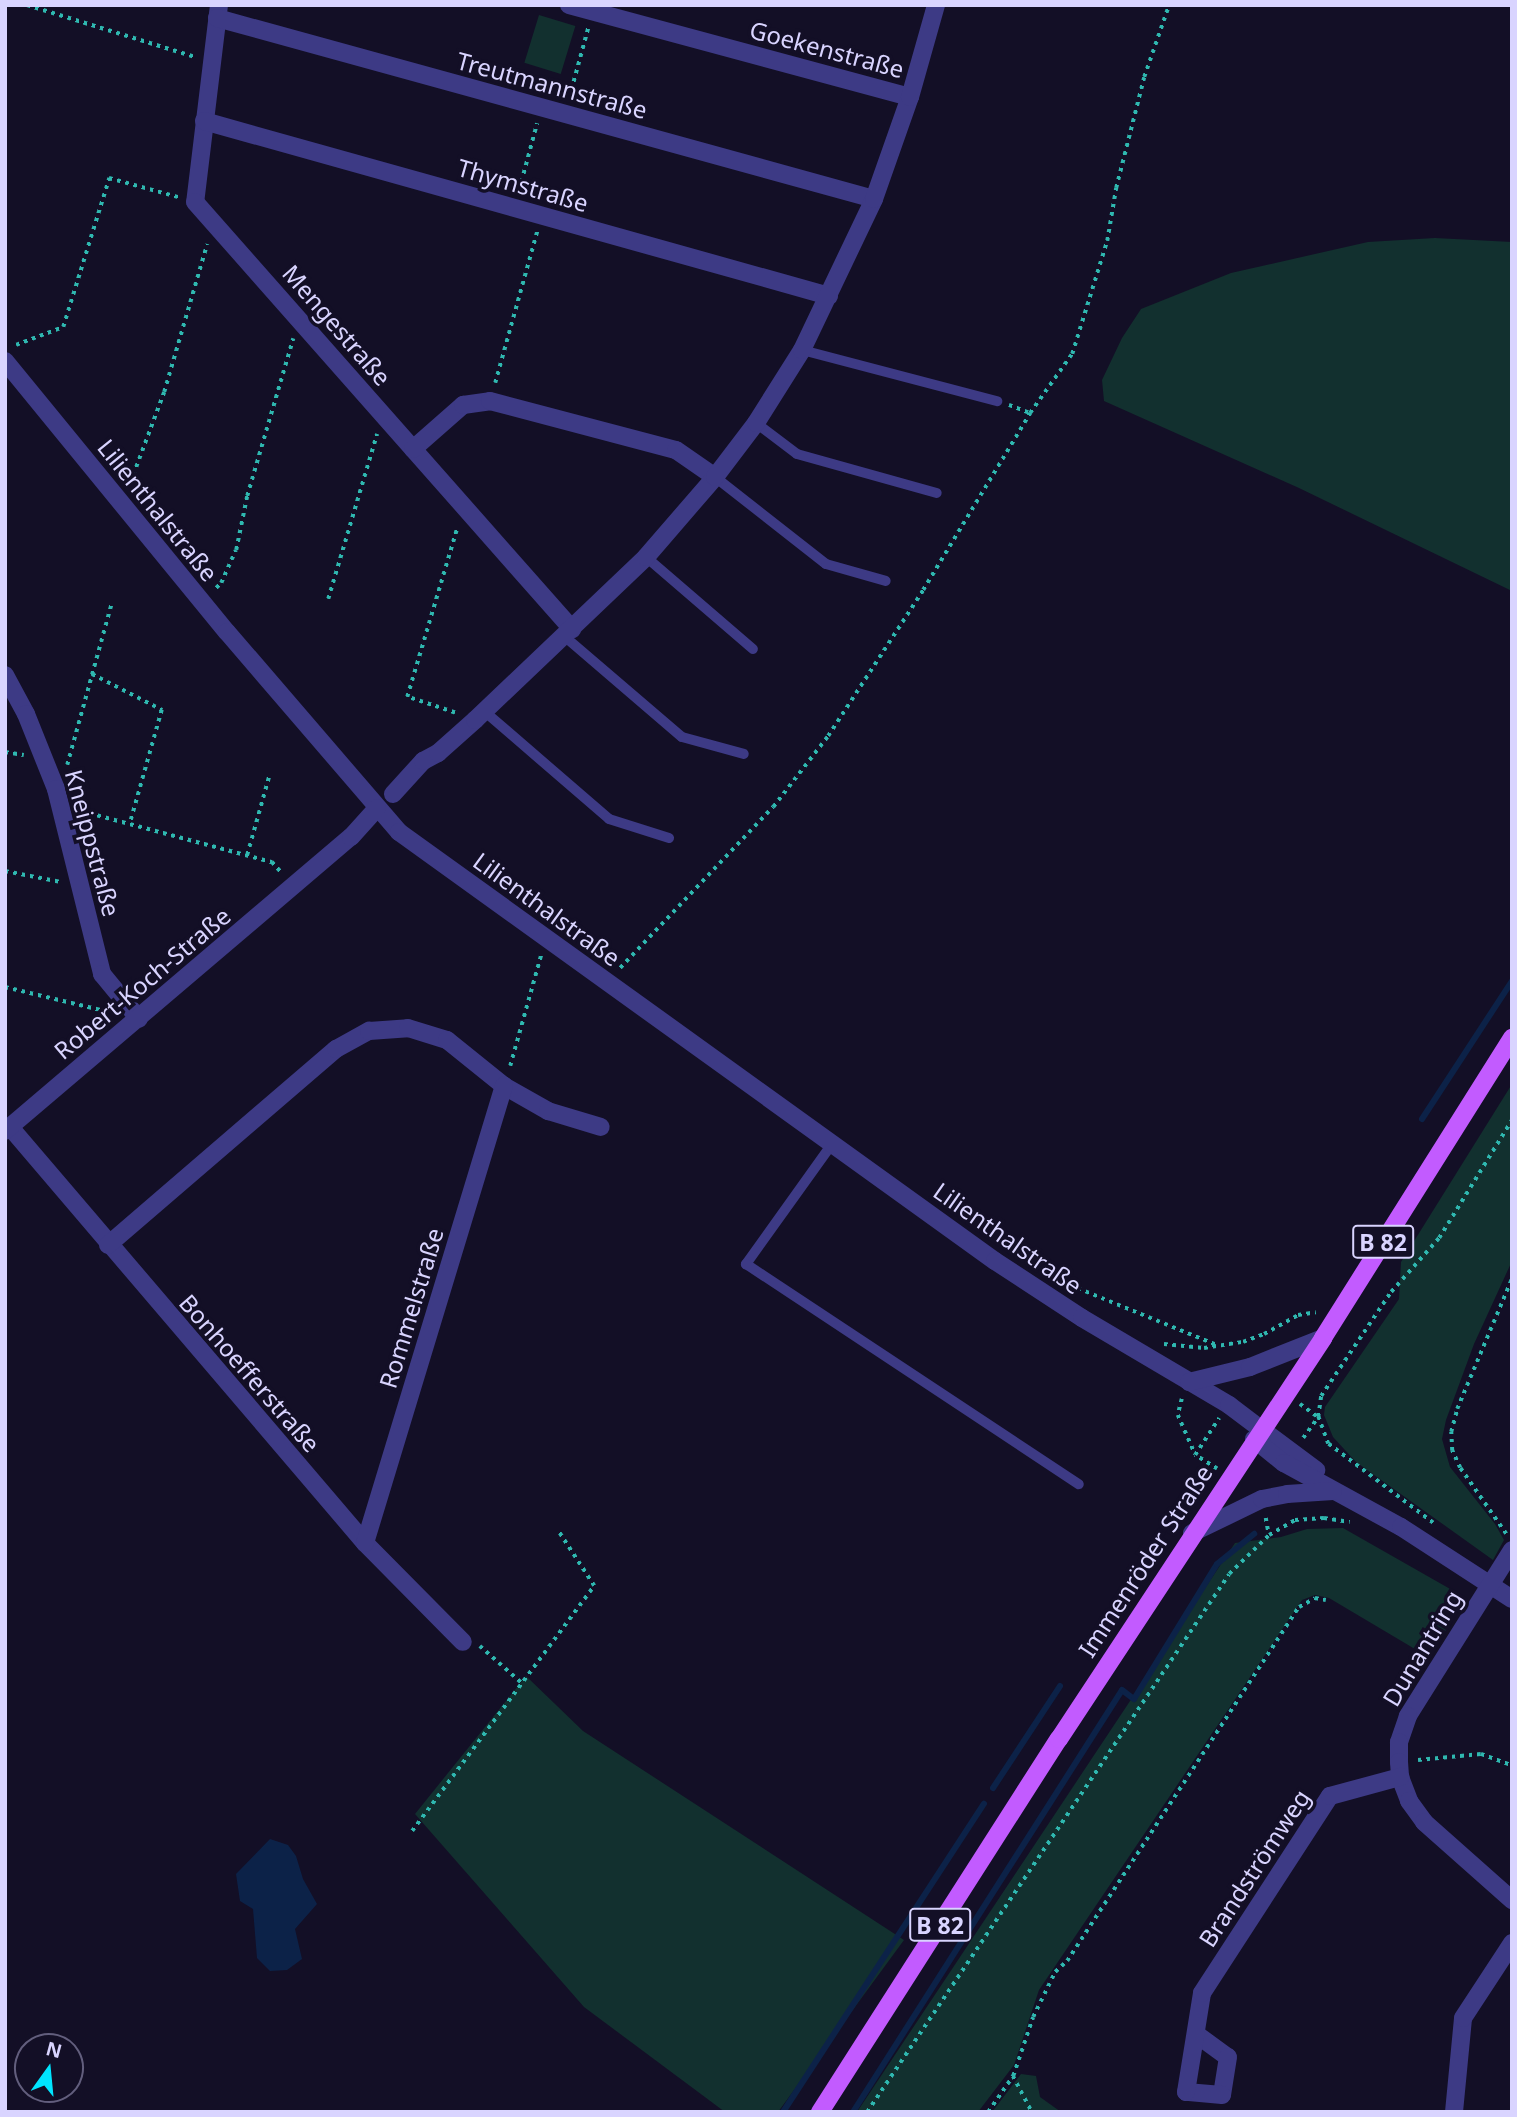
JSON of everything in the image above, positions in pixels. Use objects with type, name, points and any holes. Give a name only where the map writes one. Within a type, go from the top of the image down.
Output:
[{"type":"main road","name":"Immenröder Straße","points":[[820,2112],[1192,1534],[1323,1338],[1512,1038]]},
{"type":"street","name":"Goekenstraße","points":[[569,5],[911,97]]},
{"type":"street","name":"Robert-Koch-Straße","points":[[8,1129],[292,886],[308,871],[321,852],[353,824],[363,821],[429,767],[438,753],[646,557],[715,477],[756,423],[802,350],[830,296],[874,199],[911,97],[936,5]]},
{"type":"street","points":[[195,202],[218,12]]},
{"type":"street","name":"Treutmannstraße","points":[[218,12],[541,108],[874,199]]},
{"type":"street","name":"Thymstraße","points":[[204,121],[830,296]]},
{"type":"street","name":"Mengestraße","points":[[195,202],[463,505],[568,632]]},
{"type":"street","name":"Lilienthalstraße","points":[[9,354],[116,496],[201,601],[377,808],[412,843],[995,1261],[1182,1381],[1228,1405],[1258,1434]]},
{"type":"street","points":[[413,449],[463,405],[490,401],[676,450],[715,477]]},
{"type":"street","name":"Kneippstraße","points":[[5,675],[26,714],[58,797],[102,974],[139,1019]]},
{"type":"street","points":[[108,1245],[336,1049],[369,1031],[408,1028],[447,1040],[505,1087],[548,1111],[601,1127]]},
{"type":"street","name":"Rommelstraße","points":[[365,1543],[505,1087]]},
{"type":"street","name":"Bonhoefferstraße","points":[[8,1129],[365,1543],[463,1642]]},
{"type":"street","points":[[1182,1381],[1250,1367],[1323,1338]]},
{"type":"street","points":[[1258,1434],[1284,1463],[1354,1500]]},
{"type":"street","points":[[1258,1434],[1354,1500],[1512,1599]]},
{"type":"street","points":[[1192,1534],[1262,1499],[1333,1491]]},
{"type":"street","name":"Dunantring","points":[[1399,1770],[1399,1742],[1408,1716],[1512,1550]]},
{"type":"street","points":[[1399,1770],[1409,1801],[1424,1822],[1512,1900]]},
{"type":"street","name":"Brandströmweg","points":[[1196,2034],[1202,1993],[1330,1796],[1399,1770]]},
{"type":"street","points":[[1452,2111],[1463,2018],[1512,1943]]},
{"type":"lane","points":[[802,350],[997,401]]},
{"type":"lane","points":[[756,423],[797,454],[937,493]]},
{"type":"lane","points":[[715,477],[826,564],[886,580]]},
{"type":"lane","points":[[646,557],[753,649]]},
{"type":"lane","points":[[568,632],[682,737],[744,754]]},
{"type":"lane","points":[[480,715],[609,819],[668,838]]},
{"type":"lane","points":[[832,1144],[746,1264],[1079,1484]]},
{"type":"path","points":[[27,5],[211,62]]},
{"type":"path","points":[[607,982],[773,807],[828,736],[923,590],[1030,413],[1072,354],[1081,335],[1084,309],[1107,241],[1116,188],[1141,89],[1169,5]]},
{"type":"path","points":[[565,114],[593,12]]},
{"type":"path","points":[[514,208],[541,108]]},
{"type":"path","points":[[9,354],[63,327],[109,178],[195,202]]},
{"type":"path","points":[[490,401],[541,216]]},
{"type":"path","points":[[116,496],[132,480],[164,391],[213,222]]},
{"type":"path","points":[[201,601],[221,583],[236,550],[247,496],[299,319]]},
{"type":"path","points":[[997,401],[1030,413]]},
{"type":"path","points":[[328,599],[383,414]]},
{"type":"path","points":[[463,505],[407,697],[480,715]]},
{"type":"path","points":[[111,605],[58,797],[130,824],[272,862],[292,886]]},
{"type":"path","points":[[92,674],[162,710],[130,824]]},
{"type":"path","points":[[247,855],[269,776]]},
{"type":"path","points":[[5,871],[80,886]]},
{"type":"path","points":[[505,1087],[541,955]]},
{"type":"path","points":[[5,986],[139,1019]]},
{"type":"path","points":[[1443,1531],[1328,1444],[1318,1418],[1321,1396],[1391,1292],[1439,1238],[1512,1120]]},
{"type":"path","points":[[1512,1278],[1457,1409],[1451,1432],[1452,1451],[1460,1468],[1512,1544]]},
{"type":"path","points":[[1063,1283],[1217,1345]]},
{"type":"path","points":[[1131,1348],[1151,1342],[1189,1348],[1243,1342],[1298,1315],[1342,1307]]},
{"type":"path","points":[[1182,1381],[1178,1415],[1195,1455]]},
{"type":"path","points":[[867,2112],[1229,1574],[1269,1535],[1295,1520],[1324,1518],[1362,1523]]},
{"type":"path","points":[[412,1832],[593,1586],[558,1531]]},
{"type":"path","points":[[988,2112],[1013,2076],[1032,2017],[1055,1972],[1068,1961],[1299,1606],[1315,1598],[1326,1600]]},
{"type":"path","points":[[463,1642],[476,1643],[523,1684]]},
{"type":"path","points":[[1399,1770],[1480,1754],[1512,1765]]},
{"type":"path","points":[[1013,2076],[1032,2112]]},
{"type":"green space","points":[[539,15],[575,26],[561,74],[524,63]]},
{"type":"green space","points":[[1435,238],[1512,242],[1512,591],[1299,488],[1104,401],[1102,380],[1122,338],[1141,309],[1231,273],[1368,242]]},
{"type":"green space","points":[[1512,1084],[1512,1261],[1474,1344],[1446,1420],[1442,1439],[1450,1467],[1495,1524],[1504,1540],[1493,1560],[1356,1462],[1333,1437],[1324,1415],[1325,1407],[1399,1299],[1401,1262]]},
{"type":"green space","points":[[1343,1528],[1466,1598],[1431,1654],[1425,1655],[1329,1598],[1315,1595],[1302,1600],[1039,1990],[1014,2065],[978,2112],[857,2112],[1235,1543],[1281,1537],[1307,1529]]},
{"type":"green space","points":[[526,1676],[583,1731],[904,1940],[778,2112],[725,2112],[584,2007],[415,1814]]},
{"type":"green space","points":[[1021,2074],[1036,2076],[1040,2097],[1061,2112],[992,2112]]},
{"type":"water","points":[[270,1839],[288,1845],[296,1856],[303,1879],[317,1904],[295,1929],[302,1959],[287,1970],[270,1971],[257,1958],[253,1909],[240,1901],[236,1874]]},
{"type":"waterway","points":[[1422,1119],[1512,981]]},
{"type":"waterway","points":[[853,2112],[1122,1690],[1134,1699],[1217,1564],[1254,1534]]},
{"type":"waterway","points":[[993,1788],[1060,1686]]},
{"type":"waterway","points":[[783,2112],[984,1804]]}]
